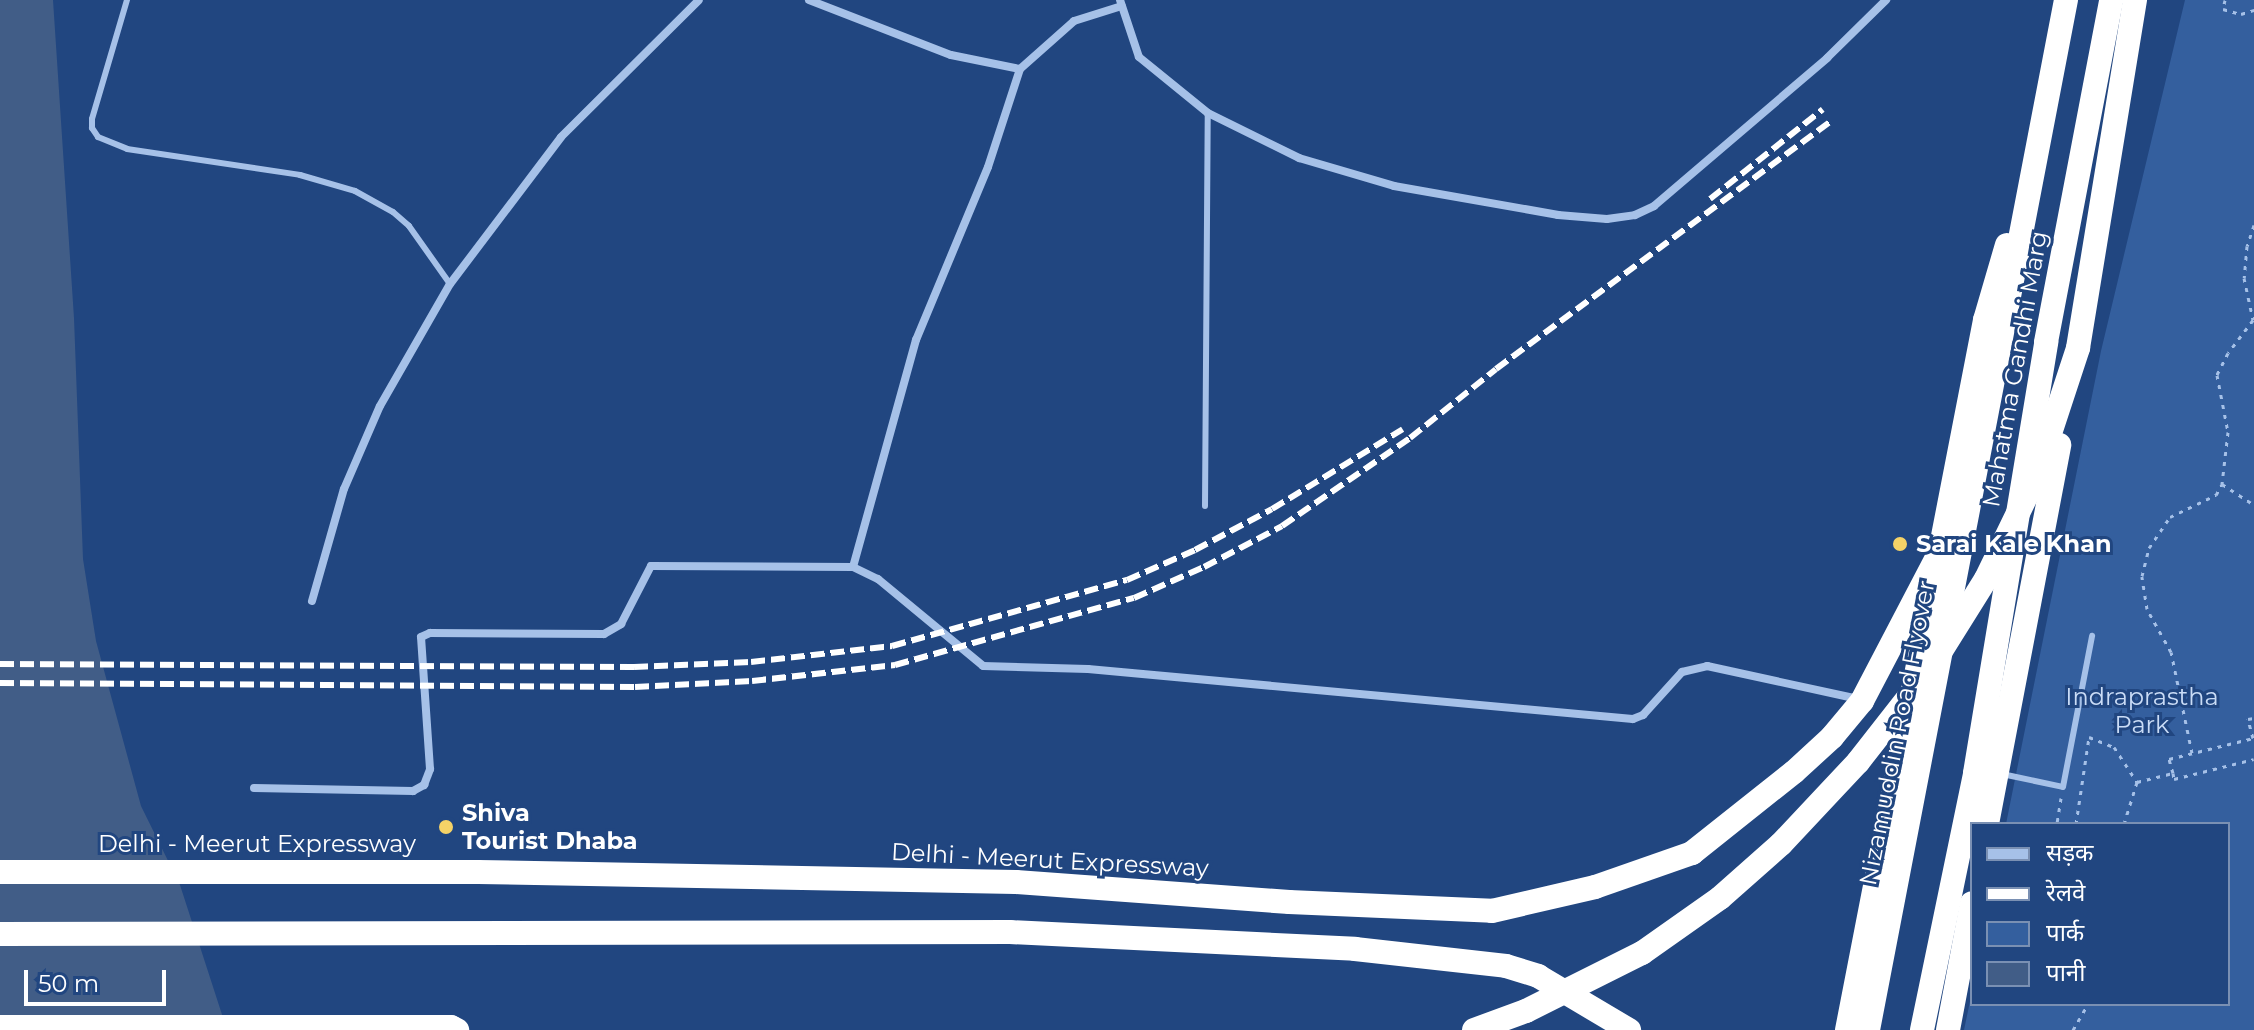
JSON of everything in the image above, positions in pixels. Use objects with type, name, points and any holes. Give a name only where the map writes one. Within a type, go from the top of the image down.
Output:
[{"type":"highway","points":[[1847,1030],[1985,320],[2045,117],[2066,0]]},
{"type":"highway","name":"Mahatma Gandhi Marg","points":[[1922,1030],[1976,768],[2046,342],[2111,0]]},
{"type":"highway","points":[[1987,822],[2078,348],[2135,0]]},
{"type":"highway","name":"Nizamuddin Road Flyover","points":[[1868,1030],[2045,117]]},
{"type":"highway","points":[[1474,1030],[1526,1011],[1642,953],[1720,898],[1781,844],[1858,762],[1926,675],[1986,579],[2036,476],[2078,348]]},
{"type":"highway","name":"Delhi - Meerut Expressway","points":[[0,872],[478,872],[1016,882],[1289,902],[1492,911],[1595,887],[1692,853],[1794,772],[1832,737],[1862,701],[1940,552]]},
{"type":"highway","points":[[1948,1030],[1970,914]]},
{"type":"highway","points":[[0,934],[1010,932],[1355,949],[1517,969],[1538,976],[1629,1030]]},
{"type":"highway","points":[[0,1027],[454,1028]]},
{"type":"street","points":[[312,601],[331,527],[380,406],[450,284],[526,179],[561,137],[699,0]]},
{"type":"street","points":[[809,0],[951,55],[1020,69]]},
{"type":"street","points":[[853,567],[912,352],[988,167],[1020,69],[1074,21],[1121,3],[1139,57],[1208,113],[1299,158],[1394,186],[1558,215],[1607,219],[1635,215],[1654,206],[1827,58],[1886,0]]},
{"type":"street","points":[[254,788],[413,791],[424,785],[430,769],[420,640],[425,634],[604,634],[621,624],[651,566],[853,567],[878,579],[983,666],[1104,670],[1633,719],[1643,715],[1682,672],[1707,666],[1862,701]]},
{"type":"lane","points":[[127,0],[92,119],[92,128],[98,137],[127,149],[287,172],[355,191],[393,212],[409,226],[450,284]]},
{"type":"lane","points":[[1205,506],[1208,113]]},
{"type":"lane","points":[[1976,768],[2063,787],[2092,636]]},
{"type":"path","points":[[2225,0],[2223,9],[2241,14],[2254,10]]},
{"type":"path","points":[[2192,753],[2171,652],[2147,609],[2142,576],[2149,548],[2170,517],[2216,495],[2222,484],[2228,432],[2217,375],[2228,353],[2253,320],[2244,278],[2247,246],[2254,225]]},
{"type":"path","points":[[2222,484],[2254,505]]},
{"type":"path","points":[[2254,718],[2248,719],[2254,740],[2169,759],[2174,779],[2254,759]]},
{"type":"path","points":[[2076,822],[2089,737],[2114,747],[2137,782]]},
{"type":"path","points":[[2137,782],[2173,773]]},
{"type":"path","points":[[2125,822],[2137,782]]},
{"type":"path","points":[[2057,822],[2063,787]]},
{"type":"path","points":[[2073,1030],[2087,1006]]},
{"type":"green space","name":"Indraprastha Park","points":[[2185,0],[2254,0],[2254,1030],[1964,1030],[1970,1002],[1970,1006],[2230,1006],[2230,822],[2006,822],[2101,351]]},
{"type":"water","points":[[0,0],[53,0],[74,318],[83,559],[96,641],[141,806],[180,885],[227,1030],[0,1030]]},
{"type":"railway","points":[[1710,199],[1823,109]]},
{"type":"railway","points":[[0,683],[635,687],[752,681],[895,665],[1134,598],[1204,567],[1282,526],[1410,438],[1496,369],[1832,120]]},
{"type":"railway","points":[[0,664],[634,667],[751,662],[892,646],[1127,580],[1195,550],[1272,509],[1403,429]]},
{"type":"place","name":"Sarai Kale Khan","points":[[1900,544]]},
{"type":"place","name":"Shiva Tourist Dhaba","points":[[446,827]]}]
